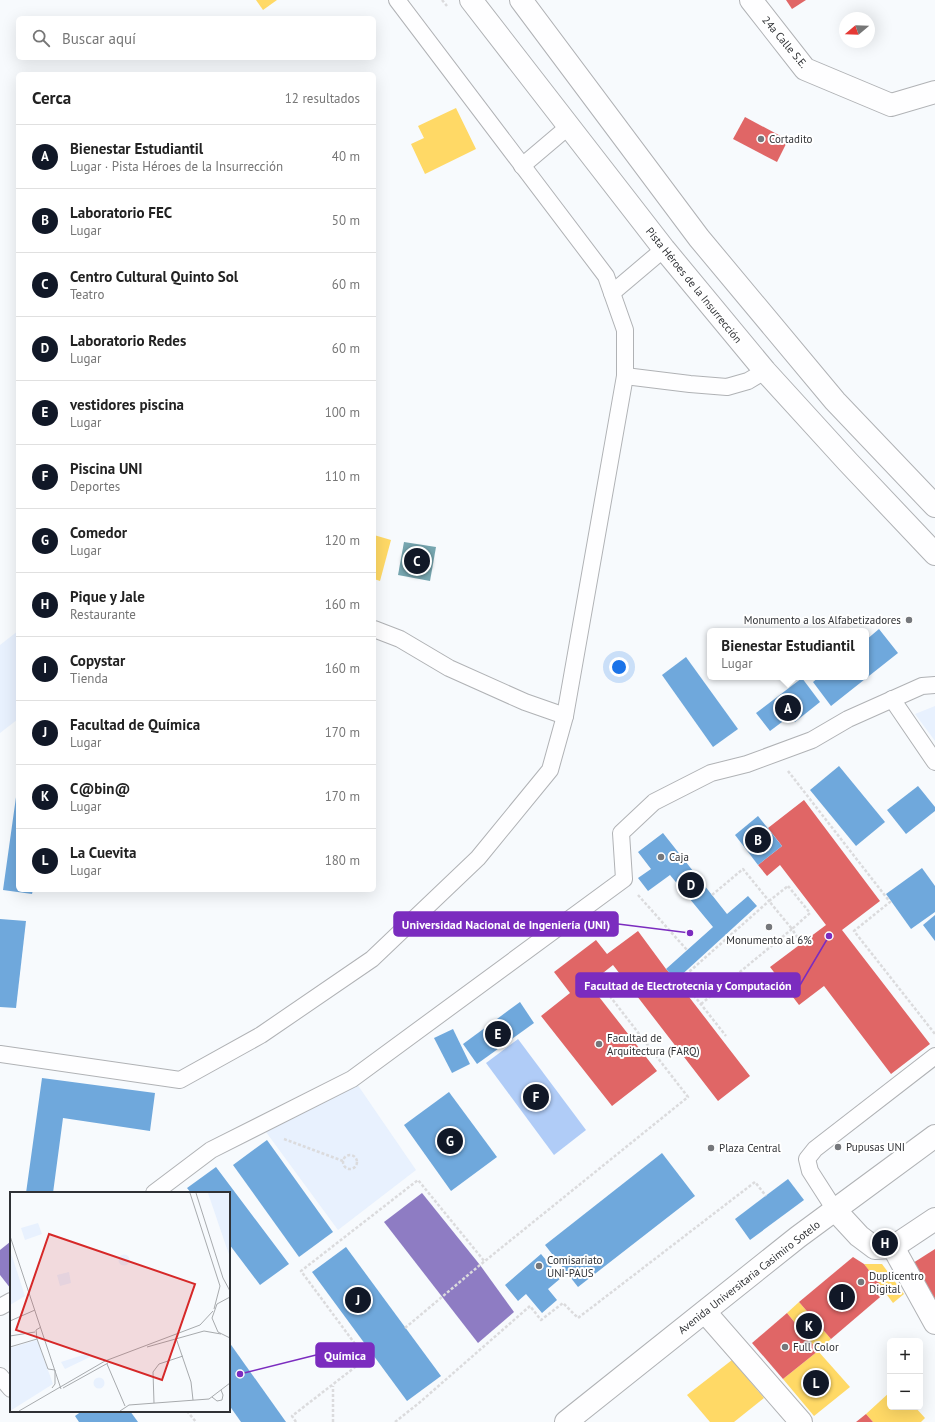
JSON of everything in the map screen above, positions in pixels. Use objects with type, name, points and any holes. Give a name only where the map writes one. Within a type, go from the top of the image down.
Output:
[{"type":"main road","name":"Pista Héroes de la Insurrección","points":[[471,0],[664,249],[765,371],[935,554]]},
{"type":"main road","name":"24a Calle S.E.","points":[[751,0],[805,69],[890,105],[935,92]]},
{"type":"main road","points":[[524,1],[699,238],[835,401],[935,506]]},
{"type":"main road","name":"Avenida Universitaria Casimiro Sotelo","points":[[566,1422],[798,1237],[935,1136]]},
{"type":"main road","points":[[835,1210],[859,1236],[875,1248],[893,1247],[935,1219]]},
{"type":"main road","points":[[893,1247],[935,1323]]},
{"type":"main road","points":[[705,1312],[801,1422]]},
{"type":"lane","points":[[0,1054],[180,1080],[261,1035],[372,959],[478,858],[550,770],[565,716],[625,376],[625,330],[606,276],[397,0]]},
{"type":"lane","points":[[522,166],[568,127]]},
{"type":"lane","points":[[612,293],[664,249]]},
{"type":"lane","points":[[625,376],[727,387],[748,381],[765,371]]},
{"type":"lane","points":[[376,630],[400,639],[462,674],[524,702],[565,716]]},
{"type":"lane","points":[[155,1192],[211,1150],[352,1079],[624,879],[621,833],[654,802],[711,773],[747,764],[812,740],[848,719],[892,699],[922,686],[935,685]]},
{"type":"lane","points":[[892,699],[935,762]]},
{"type":"lane","points":[[835,1210],[810,1171],[807,1159],[816,1149],[935,1056]]},
{"type":"lane","points":[[0,1307],[10,1302]]},
{"type":"lane","points":[[0,1376],[10,1388]]},
{"type":"path","points":[[774,754],[890,902],[854,931],[935,1035]]},
{"type":"path","points":[[712,895],[743,869],[792,928],[801,942]]},
{"type":"path","points":[[624,879],[687,950]]},
{"type":"path","points":[[701,1004],[810,913],[788,886],[681,979],[726,1036]]},
{"type":"path","points":[[405,1328],[688,1097],[602,986]]},
{"type":"path","points":[[255,1128],[343,1161],[347,1168],[351,1169],[357,1163],[354,1156],[349,1154],[343,1161]]},
{"type":"path","points":[[367,1360],[301,1271],[418,1180],[485,1262]]},
{"type":"path","points":[[395,1422],[419,1403],[530,1306],[542,1320],[563,1303],[578,1318],[755,1182],[766,1196]]},
{"type":"path","points":[[296,1422],[292,1416],[367,1360],[372,1354]]},
{"type":"path","points":[[333,1385],[333,1422]]},
{"type":"path","points":[[188,1412],[196,1422]]},
{"type":"shaded area","points":[[16,633],[16,721],[0,733],[0,645]]},
{"type":"shaded area","points":[[935,706],[935,741],[915,714]]},
{"type":"shaded area","points":[[357,1084],[416,1170],[338,1230],[266,1132]]},
{"type":"water","points":[[518,1039],[586,1130],[554,1155],[486,1063]]},
{"type":"building: Viviendas","points":[[256,0],[277,0],[263,10]]},
{"type":"building: Viviendas","points":[[456,108],[476,149],[425,174],[411,144],[424,138],[418,126]]},
{"type":"building: Viviendas","points":[[376,536],[391,540],[380,581],[376,580]]},
{"type":"building: Viviendas","points":[[864,1264],[882,1264],[904,1294],[893,1303]]},
{"type":"building: Viviendas","points":[[799,1302],[831,1339],[818,1351],[787,1313]]},
{"type":"building: Viviendas","points":[[818,1351],[850,1387],[814,1416],[783,1379]]},
{"type":"building: Viviendas","points":[[732,1360],[764,1398],[734,1422],[710,1422],[687,1395]]},
{"type":"building: Viviendas","points":[[887,1395],[887,1410],[918,1410],[925,1418],[921,1422],[873,1422],[866,1414]]},
{"type":"building: Comercios","points":[[786,0],[806,0],[792,9]]},
{"type":"building: Comercios","name":"Cortadito","points":[[745,117],[788,140],[777,162],[733,139]]},
{"type":"building: Comercios","points":[[804,800],[880,901],[842,930],[930,1044],[891,1074],[824,986],[799,1005],[770,967],[826,925],[780,865],[767,876],[758,865],[782,846],[768,828]]},
{"type":"building: Comercios","name":"Facultad de Arquitectura (FARQ)","points":[[638,931],[750,1076],[718,1101],[613,965],[589,984],[657,1071],[612,1106],[541,1016],[570,993],[554,972],[596,940],[607,954]]},
{"type":"building: Comercios","points":[[935,1249],[935,1299],[913,1263]]},
{"type":"building: Comercios","points":[[853,1257],[864,1264],[886,1292],[831,1339],[799,1302]]},
{"type":"building: Comercios","name":"Full Color","points":[[787,1313],[818,1351],[783,1379],[752,1343]]},
{"type":"building: Comercios","points":[[866,1414],[873,1422],[856,1422]]},
{"type":"building: Oficinas","points":[[422,1193],[480,1265],[514,1312],[478,1343],[384,1222]]},
{"type":"building: Oficinas","points":[[10,1242],[10,1288],[0,1275],[0,1250]]},
{"type":"building: Escuelas","points":[[879,629],[898,653],[869,676],[869,637]]},
{"type":"building: Escuelas","points":[[686,657],[738,729],[713,747],[662,675]]},
{"type":"building: Escuelas","points":[[799,680],[804,680],[820,702],[795,722],[790,716],[770,731],[756,713]]},
{"type":"building: Escuelas","points":[[815,680],[864,680],[831,706],[813,682]]},
{"type":"building: Escuelas","points":[[839,766],[885,822],[856,846],[810,790]]},
{"type":"building: Escuelas","points":[[918,786],[935,807],[935,811],[906,834],[887,810]]},
{"type":"building: Escuelas","points":[[16,797],[16,892],[3,890]]},
{"type":"building: Escuelas","points":[[758,816],[782,846],[758,865],[735,835]]},
{"type":"building: Escuelas","points":[[663,833],[727,914],[748,896],[757,906],[676,980],[666,969],[713,927],[670,875],[648,891],[638,878],[651,869],[638,852]]},
{"type":"building: Escuelas","points":[[922,868],[935,886],[935,912],[911,929],[886,894]]},
{"type":"building: Escuelas","points":[[18,892],[32,892],[32,894]]},
{"type":"building: Escuelas","points":[[935,915],[935,941],[923,925]]},
{"type":"building: Escuelas","points":[[0,919],[26,921],[16,1008],[0,1007]]},
{"type":"building: Escuelas","points":[[520,1002],[534,1023],[477,1064],[463,1044]]},
{"type":"building: Escuelas","points":[[453,1029],[470,1064],[452,1073],[434,1038]]},
{"type":"building: Escuelas","points":[[42,1078],[155,1093],[150,1131],[63,1118],[53,1192],[26,1192]]},
{"type":"building: Escuelas","points":[[449,1092],[497,1157],[451,1191],[404,1125]]},
{"type":"building: Escuelas","points":[[267,1140],[333,1232],[299,1257],[233,1165]]},
{"type":"building: Escuelas","points":[[662,1153],[695,1196],[578,1287],[545,1245]]},
{"type":"building: Escuelas","points":[[216,1167],[289,1264],[260,1285],[230,1245],[230,1192],[190,1192],[187,1188]]},
{"type":"building: Escuelas","points":[[788,1179],[804,1200],[750,1240],[735,1219]]},
{"type":"building: Escuelas","points":[[346,1247],[441,1376],[407,1401],[312,1272]]},
{"type":"building: Escuelas","name":"Comisariato UNI-PAUS","points":[[541,1254],[561,1278],[548,1289],[557,1300],[542,1313],[526,1294],[518,1301],[505,1285]]},
{"type":"building: Escuelas","points":[[230,1343],[286,1422],[241,1422],[230,1406]]},
{"type":"building: Escuelas","points":[[81,1412],[131,1412],[138,1422],[79,1422],[75,1416]]},
{"type":"building: Público","points":[[404,542],[436,547],[430,581],[398,575]]},
{"type":"place","name":"Cortadito","points":[[761,139]]},
{"type":"place","name":"Centro Cultural Quinto Sol","points":[[417,561]]},
{"type":"place","name":"Monumento a los Alfabetizadores","points":[[909,620]]},
{"type":"place","name":"Bienestar Estudiantil","points":[[788,708]]},
{"type":"place","name":"Laboratorio FEC","points":[[758,840]]},
{"type":"place","name":"Caja","points":[[661,857]]},
{"type":"place","name":"Laboratorio Redes","points":[[691,885]]},
{"type":"place","name":"Monumento al 6%","points":[[769,927]]},
{"type":"place","name":"Universidad Nacional de Ingeniería (UNI)","points":[[690,933]]},
{"type":"place","name":"Facultad de Electrotecnia y Computación","points":[[829,936]]},
{"type":"place","name":"vestidores piscina","points":[[498,1034]]},
{"type":"place","name":"Facultad de Arquitectura (FARQ)","points":[[599,1044]]},
{"type":"place","name":"Piscina UNI","points":[[536,1097]]},
{"type":"place","name":"Comedor","points":[[450,1141]]},
{"type":"place","name":"Pupusas UNI","points":[[838,1147]]},
{"type":"place","name":"Plaza Central","points":[[711,1148]]},
{"type":"place","name":"Pique y Jale","points":[[885,1243]]},
{"type":"place","name":"Comisariato UNI-PAUS","points":[[539,1266]]},
{"type":"place","name":"Duplicentro Digital","points":[[861,1282]]},
{"type":"place","name":"Copystar","points":[[842,1297]]},
{"type":"place","name":"Facultad de Química","points":[[358,1300]]},
{"type":"place","name":"C@bin@","points":[[809,1326]]},
{"type":"place","name":"Full Color","points":[[785,1347]]},
{"type":"place","name":"Química","points":[[240,1374]]},
{"type":"place","name":"La Cuevita","points":[[816,1383]]}]
